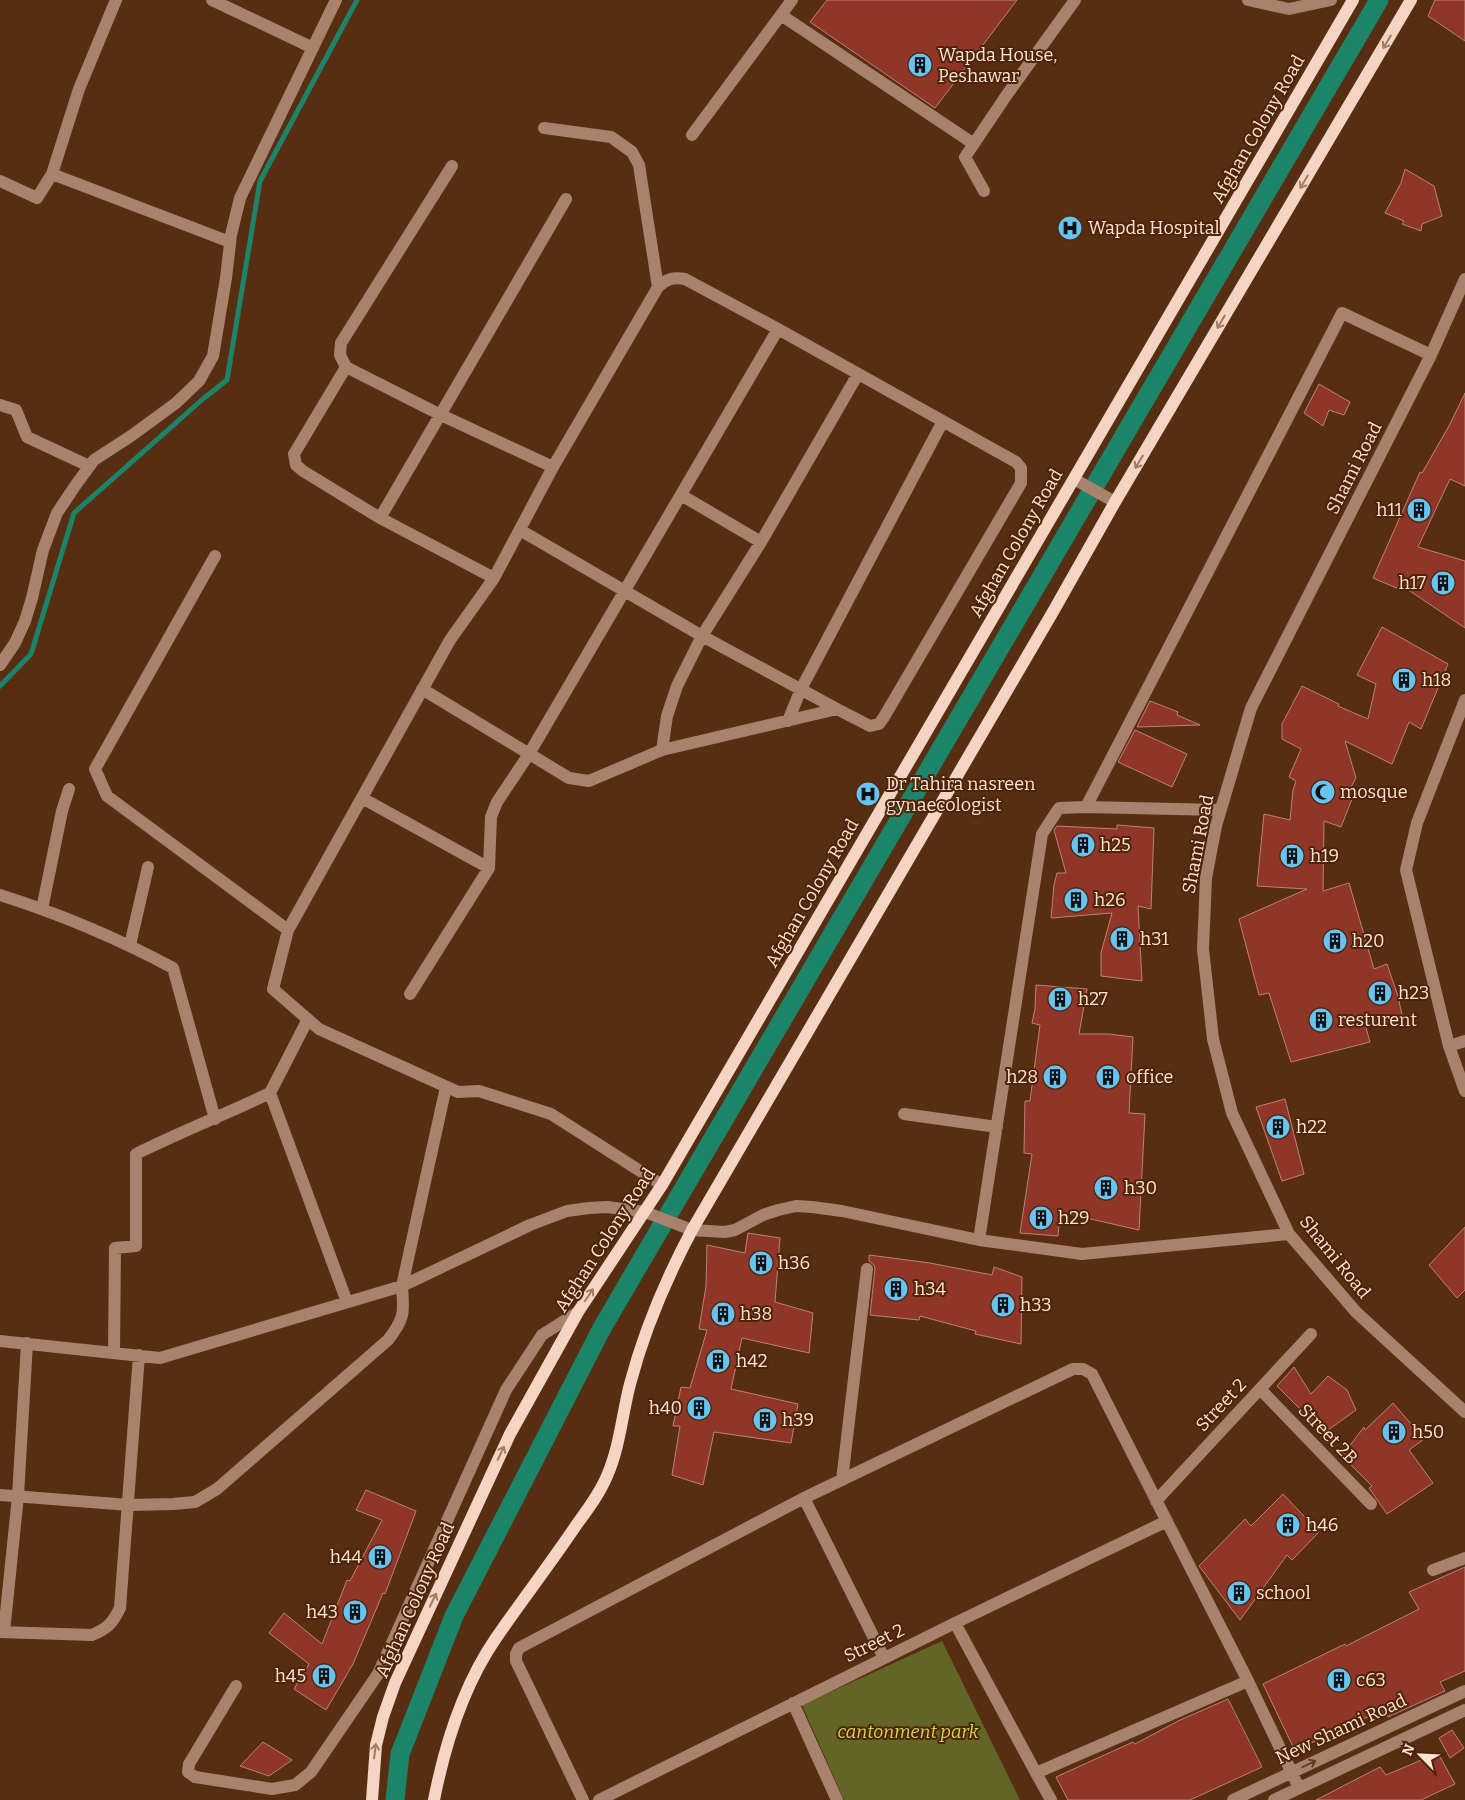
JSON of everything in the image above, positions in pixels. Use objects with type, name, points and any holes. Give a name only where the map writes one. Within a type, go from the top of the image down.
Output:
[{"type":"main road","name":"Afghan Colony Road","points":[[372,1800],[376,1745],[383,1717],[395,1683],[510,1434],[578,1312],[650,1213],[662,1185],[1353,0]]},
{"type":"main road","points":[[434,1800],[447,1743],[479,1666],[495,1639],[572,1532],[607,1477],[620,1439],[630,1386],[643,1341],[669,1276],[692,1230],[1054,610],[1115,502],[1411,0]]},
{"type":"street","points":[[0,181],[37,198],[52,174],[79,89],[116,0]]},
{"type":"street","points":[[212,0],[313,48]]},
{"type":"street","points":[[0,666],[5,650],[15,643],[25,622],[44,550],[57,513],[89,466],[94,460],[131,436],[176,402],[199,381],[213,356],[230,242],[240,198],[336,0]]},
{"type":"street","points":[[692,135],[792,0]]},
{"type":"street","points":[[984,191],[965,158],[1006,96],[1075,0]]},
{"type":"street","points":[[1248,0],[1288,9],[1332,0]]},
{"type":"street","points":[[781,15],[974,144]]},
{"type":"street","points":[[544,128],[611,137],[632,152],[639,165],[658,287]]},
{"type":"street","points":[[452,166],[341,343],[340,355],[346,367],[441,415],[553,467]]},
{"type":"street","points":[[52,174],[230,242]]},
{"type":"street","points":[[380,518],[566,198]]},
{"type":"street","points":[[520,530],[702,636],[870,726],[879,724],[884,717],[1022,484],[1021,468],[1016,462],[778,328],[685,279],[674,277],[664,280],[658,287],[553,467],[494,578],[450,640],[422,688],[288,930],[273,989],[318,1029],[458,1092],[479,1091],[551,1114],[662,1185]]},
{"type":"street","name":"Shami Road","points":[[1465,279],[1431,355],[1251,708],[1216,826],[1206,878],[1203,949],[1213,1039],[1232,1113],[1289,1234],[1356,1312],[1465,1412]]},
{"type":"street","points":[[1086,806],[1342,313],[1431,355]]},
{"type":"street","points":[[410,994],[489,868],[491,818],[497,802],[529,754],[778,328]]},
{"type":"street","points":[[346,367],[294,454],[296,465],[380,518],[494,578]]},
{"type":"street","points":[[662,750],[667,716],[676,686],[702,636],[761,542],[858,374]]},
{"type":"street","points":[[0,405],[16,410],[27,437],[89,466]]},
{"type":"street","points":[[788,721],[801,689],[943,421]]},
{"type":"street","points":[[1074,479],[1115,502]]},
{"type":"street","points":[[681,495],[761,542]]},
{"type":"street","points":[[215,556],[95,769],[107,796],[288,930]]},
{"type":"street","points":[[422,688],[569,778],[589,781],[662,750],[836,709]]},
{"type":"street","points":[[1465,700],[1416,823],[1406,870],[1449,1046],[1465,1091]]},
{"type":"street","points":[[42,909],[62,810],[69,789]]},
{"type":"street","points":[[362,798],[489,868]]},
{"type":"street","points":[[979,1240],[1042,834],[1058,808],[1086,806],[1220,810]]},
{"type":"street","points":[[130,945],[148,867]]},
{"type":"street","points":[[0,895],[42,909],[130,945],[173,968],[215,1119]]},
{"type":"street","points":[[114,1353],[115,1248],[136,1246],[136,1154],[270,1093],[308,1019]]},
{"type":"street","points":[[1449,1046],[1465,1040]]},
{"type":"street","points":[[0,1495],[129,1505],[195,1502],[217,1489],[388,1340],[399,1325],[404,1313],[402,1286],[446,1087]]},
{"type":"street","points":[[270,1093],[347,1302]]},
{"type":"street","points":[[904,1114],[997,1127]]},
{"type":"street","points":[[0,1340],[160,1358],[402,1286],[530,1225],[567,1210],[607,1206],[650,1213],[678,1226],[692,1230],[725,1232],[735,1230],[763,1215],[778,1210],[796,1206],[812,1207],[842,1211],[979,1240],[1082,1254],[1289,1234]]},
{"type":"street","points":[[842,1480],[867,1269]]},
{"type":"street","points":[[236,1686],[189,1764],[188,1772],[195,1777],[272,1789],[296,1785],[311,1772],[378,1674],[506,1390],[542,1335],[578,1312]]},
{"type":"street","name":"Street 2","points":[[1156,1501],[1311,1334]]},
{"type":"street","points":[[27,1343],[18,1496],[2,1632],[92,1635],[106,1629],[114,1621],[120,1608],[139,1355]]},
{"type":"street","points":[[583,1800],[516,1661],[516,1654],[519,1648],[804,1498],[1072,1370],[1083,1369],[1092,1374],[1248,1680],[1299,1788]]},
{"type":"street","name":"Street 2B","points":[[1260,1388],[1371,1504]]},
{"type":"street","points":[[804,1498],[884,1658]]},
{"type":"street","name":"Street 2","points":[[599,1800],[955,1623],[1167,1521]]},
{"type":"street","points":[[1433,1570],[1465,1558]]},
{"type":"street","points":[[955,1623],[1051,1800]]},
{"type":"street","points":[[1036,1773],[1248,1680]]},
{"type":"street","name":"New Shami Road","points":[[1233,1800],[1465,1691]]},
{"type":"street","points":[[793,1703],[837,1800]]},
{"type":"street","name":"New Shami Road","points":[[1274,1800],[1465,1710]]},
{"type":"green space","name":"cantonment park","points":[[942,1641],[1020,1800],[844,1800],[802,1705]]},
{"type":"building","name":"Wapda House, Peshawar","points":[[827,0],[1017,0],[935,108],[810,22]]},
{"type":"building","points":[[1435,0],[1465,0],[1465,41],[1428,16]]},
{"type":"building","points":[[1405,169],[1434,186],[1442,216],[1422,224],[1421,231],[1402,224],[1404,221],[1385,213],[1401,183]]},
{"type":"building","points":[[1319,384],[1350,402],[1344,415],[1329,410],[1323,426],[1304,413]]},
{"type":"building","points":[[1465,393],[1465,486],[1450,479],[1418,547],[1465,561],[1465,628],[1401,585],[1399,589],[1373,578],[1420,472],[1422,473],[1449,426]]},
{"type":"building","points":[[1382,627],[1448,664],[1421,729],[1409,722],[1392,764],[1345,741],[1356,778],[1351,787],[1354,794],[1341,827],[1324,821],[1323,891],[1349,883],[1374,969],[1387,964],[1398,996],[1403,1020],[1365,1024],[1370,1042],[1291,1062],[1269,993],[1259,995],[1239,919],[1307,889],[1257,886],[1264,814],[1290,820],[1293,790],[1296,781],[1289,777],[1301,749],[1282,739],[1282,724],[1302,686],[1339,704],[1338,706],[1368,719],[1376,684],[1357,675]]},
{"type":"building","points":[[1150,701],[1178,712],[1177,715],[1200,725],[1137,727]]},
{"type":"building","points":[[1135,730],[1187,754],[1172,787],[1118,762]]},
{"type":"building","points":[[1117,825],[1154,828],[1151,909],[1138,906],[1142,981],[1101,976],[1101,953],[1112,913],[1051,918],[1057,873],[1066,873],[1054,830],[1057,826],[1117,829]]},
{"type":"building","points":[[1036,985],[1087,989],[1079,1034],[1109,1034],[1133,1037],[1129,1113],[1145,1114],[1139,1230],[1060,1212],[1058,1236],[1020,1233],[1032,1154],[1024,1153],[1025,1101],[1030,1101],[1040,1025],[1032,1023],[1035,1009]]},
{"type":"building","name":"h22","points":[[1285,1099],[1304,1174],[1282,1181],[1256,1107]]},
{"type":"building","points":[[1465,1227],[1465,1290],[1457,1298],[1429,1265]]},
{"type":"building","points":[[748,1233],[780,1238],[775,1302],[813,1313],[809,1353],[742,1338],[731,1389],[798,1404],[791,1443],[714,1432],[703,1485],[672,1475],[680,1426],[673,1426],[681,1387],[690,1388],[707,1330],[699,1329],[706,1286],[707,1245],[745,1253]]},
{"type":"building","points":[[869,1255],[930,1263],[992,1275],[994,1267],[1022,1277],[1021,1344],[975,1334],[976,1331],[920,1316],[919,1320],[870,1315],[875,1269],[874,1265],[869,1261]]},
{"type":"building","points":[[1294,1367],[1311,1394],[1328,1376],[1347,1390],[1356,1410],[1324,1433],[1277,1386]]},
{"type":"building","points":[[1393,1403],[1424,1439],[1409,1450],[1433,1483],[1387,1514],[1369,1488],[1372,1486],[1342,1456],[1364,1427],[1365,1430]]},
{"type":"building","points":[[366,1490],[416,1511],[385,1594],[383,1593],[353,1664],[326,1710],[294,1689],[309,1664],[269,1633],[284,1613],[322,1644],[347,1580],[350,1581],[382,1520],[356,1510]]},
{"type":"building","name":"school","points":[[1283,1494],[1319,1532],[1292,1560],[1287,1555],[1240,1620],[1199,1566],[1245,1519],[1251,1526]]},
{"type":"building","points":[[1465,1567],[1465,1671],[1440,1682],[1445,1691],[1388,1717],[1386,1712],[1334,1727],[1336,1731],[1295,1751],[1263,1684],[1345,1644],[1346,1646],[1419,1609],[1409,1592]]},
{"type":"building","points":[[1228,1699],[1262,1767],[1190,1800],[1068,1800],[1056,1777],[1133,1742],[1135,1744],[1178,1721]]},
{"type":"building","points":[[1452,1730],[1464,1748],[1450,1758],[1439,1738]]},
{"type":"building","points":[[263,1742],[292,1760],[269,1776],[240,1766]]},
{"type":"building","points":[[1438,1753],[1455,1784],[1421,1800],[1316,1800],[1380,1767],[1386,1775]]},
{"type":"waterway","points":[[0,686],[31,654],[74,513],[204,398],[227,380],[260,181],[357,0]]},
{"type":"waterway","points":[[395,1800],[400,1754],[454,1616],[602,1328],[1379,0]]},
{"type":"place","name":"Wapda House, Peshawar","points":[[920,65]]},
{"type":"place","name":"Wapda Hospital","points":[[1070,228]]},
{"type":"place","name":"h11","points":[[1419,510]]},
{"type":"place","name":"h17","points":[[1443,583]]},
{"type":"place","name":"h18","points":[[1404,680]]},
{"type":"place","name":"mosque","points":[[1323,792]]},
{"type":"place","name":"Dr Tahira nasreen gynaecologist","points":[[868,794]]},
{"type":"place","name":"h25","points":[[1083,845]]},
{"type":"place","name":"h19","points":[[1292,856]]},
{"type":"place","name":"h26","points":[[1076,900]]},
{"type":"place","name":"h31","points":[[1122,939]]},
{"type":"place","name":"h20","points":[[1335,941]]},
{"type":"place","name":"h23","points":[[1380,993]]},
{"type":"place","name":"h27","points":[[1060,999]]},
{"type":"place","name":"resturent","points":[[1321,1020]]},
{"type":"place","name":"h28","points":[[1055,1077]]},
{"type":"place","name":"office","points":[[1108,1077]]},
{"type":"place","name":"h22","points":[[1278,1127]]},
{"type":"place","name":"h30","points":[[1106,1188]]},
{"type":"place","name":"h29","points":[[1041,1218]]},
{"type":"place","name":"h36","points":[[761,1263]]},
{"type":"place","name":"h34","points":[[896,1289]]},
{"type":"place","name":"h33","points":[[1003,1305]]},
{"type":"place","name":"h38","points":[[723,1314]]},
{"type":"place","name":"h42","points":[[718,1361]]},
{"type":"place","name":"h40","points":[[699,1408]]},
{"type":"place","name":"h39","points":[[765,1420]]},
{"type":"place","name":"h50","points":[[1394,1432]]},
{"type":"place","name":"h46","points":[[1288,1525]]},
{"type":"place","name":"h44","points":[[380,1557]]},
{"type":"place","name":"school","points":[[1239,1593]]},
{"type":"place","name":"h43","points":[[355,1612]]},
{"type":"place","name":"h45","points":[[324,1676]]},
{"type":"place","name":"c63","points":[[1339,1680]]}]
